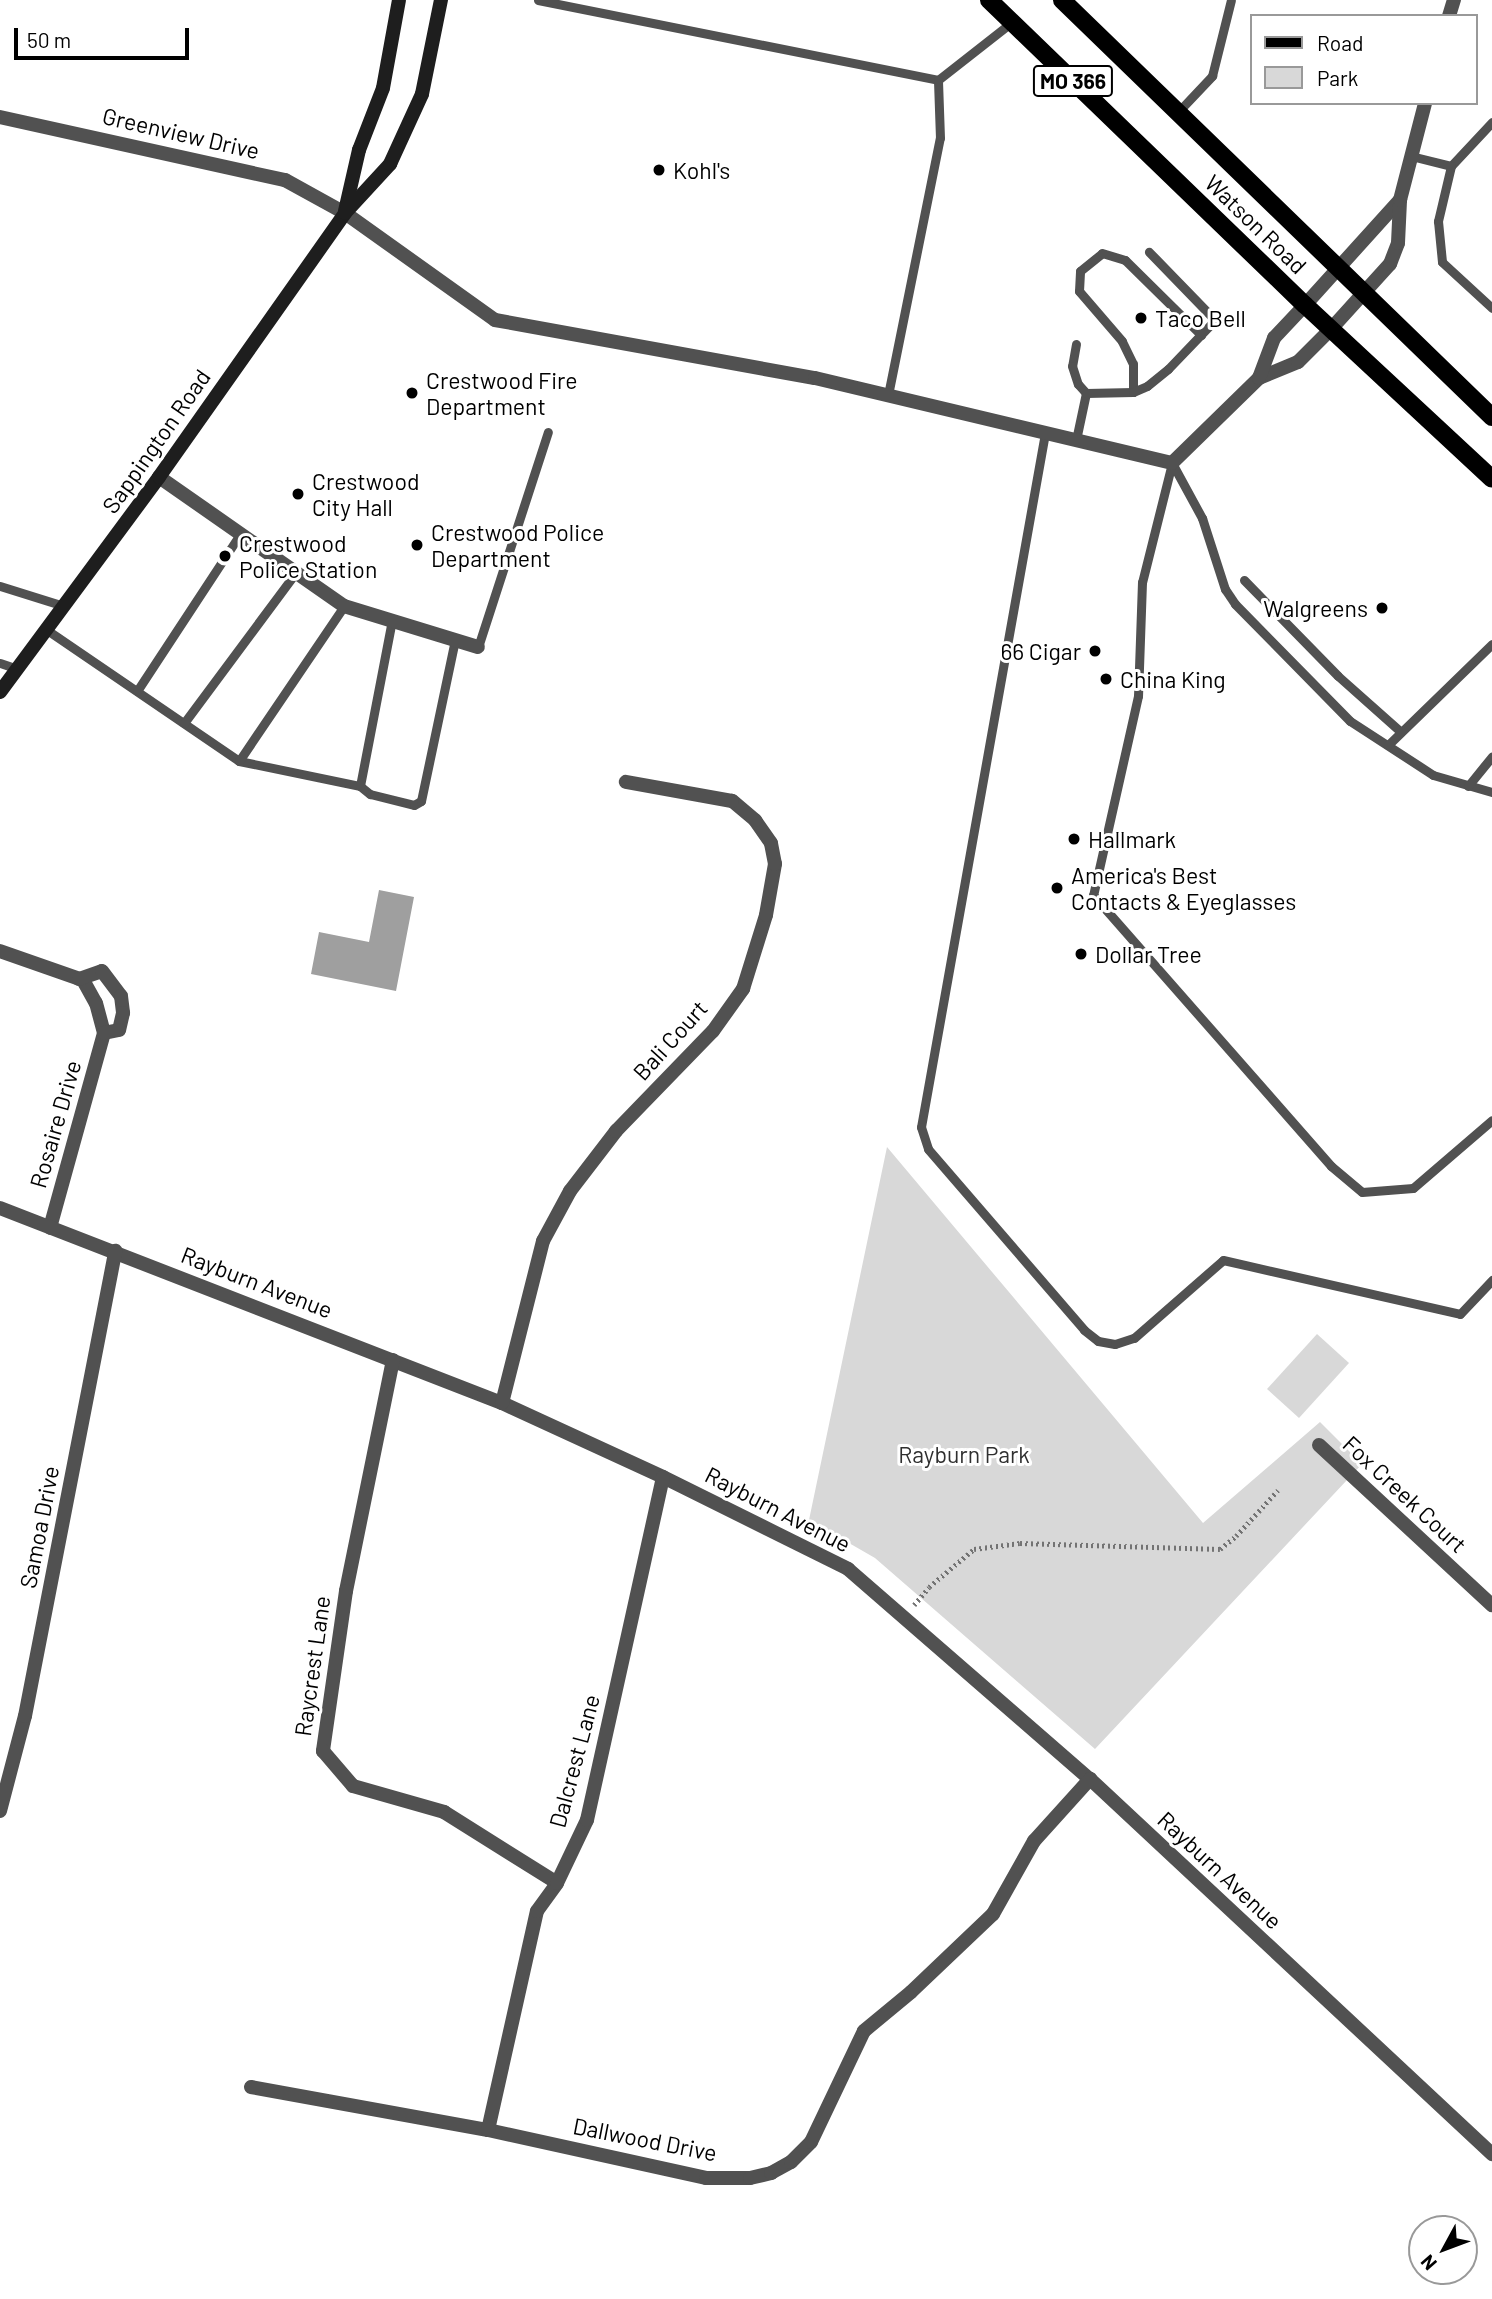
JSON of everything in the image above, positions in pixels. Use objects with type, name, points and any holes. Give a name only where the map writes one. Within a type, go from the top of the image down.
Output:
[{"type":"main road","name":"Sappington Road","points":[[345,213],[359,150],[383,89],[399,0]]},
{"type":"main road","name":"Sappington Road","points":[[0,692],[159,477],[345,213],[390,164],[422,94],[441,0]]},
{"type":"main road","name":"Watson Road","points":[[989,0],[1305,306],[1492,479]]},
{"type":"main road","name":"Watson Road","points":[[1062,0],[1492,417]]},
{"type":"street","points":[[1172,463],[1259,378],[1298,362],[1366,294],[1390,264],[1398,243],[1400,200],[1424,105]]},
{"type":"street","name":"Greenview Drive","points":[[0,117],[285,180],[345,213],[495,320],[815,378],[1172,463]]},
{"type":"street","points":[[1259,378],[1275,338],[1400,200]]},
{"type":"street","points":[[159,477],[344,606],[478,648]]},
{"type":"street","name":"Bali Court","points":[[502,1403],[543,1241],[570,1191],[616,1131],[713,1031],[743,989],[766,915],[775,863],[771,843],[755,820],[732,801],[626,782]]},
{"type":"street","name":"Rosaire Drive","points":[[0,951],[79,979],[102,971],[121,996],[123,1013],[118,1030],[104,1033],[50,1227]]},
{"type":"street","points":[[79,979],[96,1003],[104,1033]]},
{"type":"street","name":"Rayburn Avenue","points":[[0,1208],[502,1403],[663,1476],[848,1569],[1090,1779],[1492,2154]]},
{"type":"street","name":"Samoa Drive","points":[[0,1811],[28,1703],[115,1251]]},
{"type":"street","name":"Raycrest Lane","points":[[393,1360],[346,1591],[323,1751],[353,1786],[444,1812],[486,1835],[557,1883]]},
{"type":"street","name":"Fox Creek Court","points":[[1319,1446],[1492,1605]]},
{"type":"street","name":"Dalcrest Lane","points":[[488,2130],[537,1911],[557,1883],[587,1820],[663,1476]]},
{"type":"street","name":"Dallwood Drive","points":[[251,2087],[488,2130],[706,2178],[750,2178],[771,2173],[791,2162],[811,2142],[864,2031],[920,1984],[993,1914],[1034,1841],[1090,1779]]},
{"type":"lane","points":[[538,0],[939,80],[1012,22]]},
{"type":"lane","points":[[1178,113],[1212,76],[1231,0]]},
{"type":"lane","points":[[888,395],[940,138],[939,80]]},
{"type":"lane","points":[[1492,122],[1451,166],[1438,221],[1442,262],[1492,308]]},
{"type":"lane","points":[[1411,156],[1451,166]]},
{"type":"lane","points":[[1076,344],[1072,366],[1078,384],[1086,393],[1133,392],[1147,386],[1168,369],[1215,320],[1149,251]]},
{"type":"lane","points":[[1133,392],[1133,364],[1122,341],[1079,291],[1080,271],[1101,253],[1125,260],[1201,335]]},
{"type":"lane","points":[[1076,440],[1086,393]]},
{"type":"lane","points":[[478,648],[548,432]]},
{"type":"lane","points":[[1045,433],[921,1126],[928,1149],[1084,1329],[1098,1341],[1115,1344],[1134,1338],[1223,1260],[1460,1314],[1492,1280]]},
{"type":"lane","points":[[1172,463],[1202,518],[1225,589],[1235,604],[1350,721],[1433,775],[1492,792]]},
{"type":"lane","points":[[1172,463],[1142,582],[1138,696],[1093,895],[1331,1166],[1362,1192],[1413,1188],[1492,1121]]},
{"type":"lane","points":[[137,691],[240,534]]},
{"type":"lane","points":[[184,723],[296,572]]},
{"type":"lane","points":[[1244,580],[1339,676],[1401,732]]},
{"type":"lane","points":[[0,586],[64,606]]},
{"type":"lane","points":[[239,761],[344,606]]},
{"type":"lane","points":[[360,786],[392,621]]},
{"type":"lane","points":[[47,630],[239,761],[360,786],[370,793],[414,805],[421,801],[455,640]]},
{"type":"lane","points":[[1388,745],[1492,644]]},
{"type":"lane","points":[[0,663],[17,669]]},
{"type":"lane","points":[[1468,786],[1492,756]]},
{"type":"path","points":[[904,1617],[929,1587],[974,1549],[1020,1543],[1220,1549],[1236,1536],[1278,1490]]},
{"type":"green space","name":"Rayburn Park","points":[[887,1147],[1203,1523],[1320,1422],[1362,1464],[1095,1749],[875,1558],[809,1520]]},
{"type":"green space","points":[[1317,1334],[1349,1363],[1299,1418],[1267,1389]]},
{"type":"shaded area","points":[[379,890],[414,897],[396,991],[311,974],[319,932],[369,942]]},
{"type":"place","name":"Kohl's","points":[[659,170]]},
{"type":"place","name":"Taco Bell","points":[[1141,318]]},
{"type":"place","name":"Crestwood Fire Department","points":[[412,393]]},
{"type":"place","name":"Crestwood City Hall","points":[[298,494]]},
{"type":"place","name":"Crestwood Police Department","points":[[417,545]]},
{"type":"place","name":"Crestwood Police Station","points":[[225,556]]},
{"type":"place","name":"Walgreens","points":[[1382,608]]},
{"type":"place","name":"66 Cigar","points":[[1095,651]]},
{"type":"place","name":"China King","points":[[1106,679]]},
{"type":"place","name":"Hallmark","points":[[1074,839]]},
{"type":"place","name":"America's Best Contacts & Eyeglasses","points":[[1057,888]]},
{"type":"place","name":"Dollar Tree","points":[[1081,954]]}]
